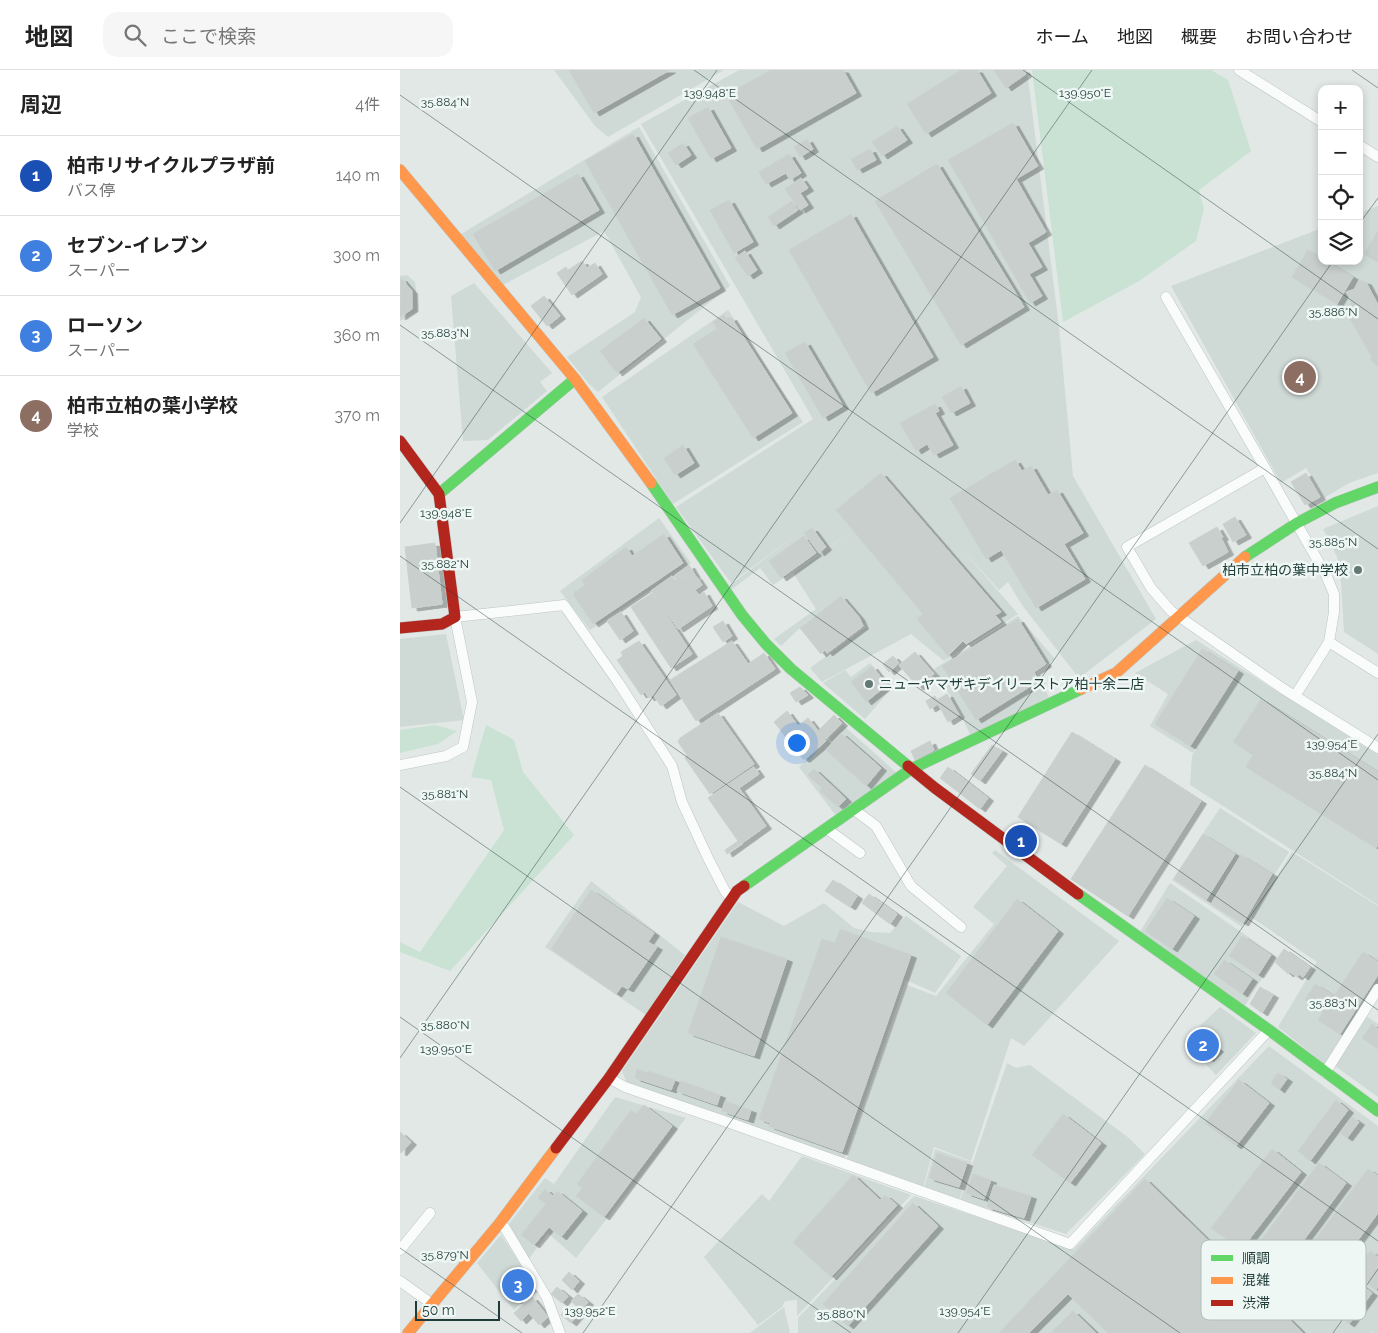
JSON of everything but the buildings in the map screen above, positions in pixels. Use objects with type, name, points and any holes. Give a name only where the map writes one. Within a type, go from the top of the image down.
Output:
[{"type":"street","points":[[1239,70],[1318,119]]},
{"type":"street","points":[[1363,148],[1378,157]]},
{"type":"street","points":[[400,170],[574,379],[628,450],[742,615],[766,644],[790,668],[911,769],[1130,932],[1269,1030],[1378,1111]]},
{"type":"street","points":[[1166,297],[1297,523],[1326,575],[1334,594],[1334,612],[1329,642],[1295,696]]},
{"type":"street","points":[[439,494],[574,379]]},
{"type":"street","points":[[400,440],[439,494],[455,617],[472,702],[463,748],[446,756],[400,766]]},
{"type":"street","points":[[1265,468],[1127,547],[1151,588],[1171,611],[1295,696],[1378,748]]},
{"type":"street","points":[[408,1333],[499,1224],[609,1078],[737,890],[911,769],[1116,673],[1244,558],[1297,523],[1335,503],[1378,487]]},
{"type":"street","points":[[400,628],[442,624],[455,617],[564,605],[618,682],[672,766],[682,802],[708,858],[725,891],[731,898]]},
{"type":"street","points":[[1329,642],[1378,673]]},
{"type":"street","points":[[853,809],[876,826],[911,886],[961,927]]},
{"type":"street","points":[[827,829],[860,853]]},
{"type":"street","points":[[1325,1073],[1378,989]]},
{"type":"street","points":[[609,1078],[625,1087],[1070,1244],[1269,1030]]},
{"type":"street","points":[[400,1250],[430,1213]]},
{"type":"street","points":[[499,1224],[505,1228],[547,1298],[560,1333]]},
{"type":"street","points":[[400,1281],[432,1304]]},
{"type":"shaded area","points":[[554,70],[724,70],[608,137],[595,126]]},
{"type":"shaded area","points":[[739,70],[1027,70],[1059,327],[1073,476],[1156,619],[1079,678],[1022,605],[1008,582],[999,590],[962,549],[1018,614],[944,661],[911,634],[822,682],[810,668],[866,627],[841,596],[804,624],[781,646],[774,639],[816,609],[793,573],[850,533],[773,585],[760,568],[731,590],[729,586],[805,528],[731,583],[676,507],[813,419],[641,124]]},
{"type":"shaded area","points":[[639,127],[730,286],[598,392],[567,357],[635,312],[641,297],[604,231],[503,285],[461,234]]},
{"type":"shaded area","points":[[1378,206],[1378,473],[1349,483],[1324,498],[1306,468],[1281,483],[1171,286],[1318,230],[1318,265],[1363,265],[1363,212]]},
{"type":"shaded area","points":[[407,275],[415,282],[419,311],[400,321],[400,276]]},
{"type":"shaded area","points":[[474,283],[552,373],[540,382],[547,391],[488,440],[463,441],[451,296]]},
{"type":"shaded area","points":[[728,310],[803,422],[673,504],[602,397]]},
{"type":"shaded area","name":"柏市立柏の葉中学校","points":[[1378,506],[1378,654],[1344,632],[1341,583],[1337,557],[1323,529]]},
{"type":"shaded area","points":[[659,518],[691,563],[590,630],[560,591]]},
{"type":"shaded area","points":[[1018,616],[1055,659],[1036,672],[1049,697],[971,737],[960,712],[934,669]]},
{"type":"shaded area","points":[[446,634],[464,720],[400,727],[400,639]]},
{"type":"shaded area","points":[[1196,640],[1378,755],[1378,905],[1190,785],[1192,756],[1208,730],[1193,753],[1150,726],[1168,694],[1135,673]]},
{"type":"shaded area","points":[[870,663],[891,689],[865,719],[823,683],[845,670],[851,677]]},
{"type":"shaded area","points":[[843,725],[897,773],[837,817],[799,767]]},
{"type":"shaded area","points":[[1220,808],[1289,852],[1242,927],[1172,880]]},
{"type":"shaded area","points":[[995,850],[1119,941],[1024,1046],[1011,1038],[971,1161],[934,1147],[923,1188],[846,1161],[907,985],[936,996],[994,924],[973,907],[1007,866],[992,853]]},
{"type":"shaded area","points":[[1292,852],[1378,906],[1378,982],[1326,1065],[1278,1027],[1317,962],[1251,917]]},
{"type":"shaded area","points":[[591,881],[685,955],[646,1015],[545,947]]},
{"type":"shaded area","points":[[1170,883],[1276,956],[1244,1007],[1138,935]]},
{"type":"shaded area","points":[[738,902],[784,926],[824,903],[854,928],[871,932],[890,933],[906,916],[961,956],[935,993],[906,980],[844,1160],[627,1084],[622,1071]]},
{"type":"shaded area","points":[[1220,1007],[1256,1033],[1216,1075],[1184,1041]]},
{"type":"shaded area","points":[[1366,1016],[1378,1024],[1378,1097],[1335,1066]]},
{"type":"shaded area","points":[[1269,1046],[1378,1126],[1378,1333],[1370,1331],[1371,1333],[798,1333],[798,1318],[914,1196],[1074,1249]]},
{"type":"shaded area","points":[[1007,1063],[1016,1068],[1030,1065],[1129,1138],[1145,1154],[1066,1234],[960,1200]]},
{"type":"shaded area","points":[[615,1097],[686,1118],[576,1258],[548,1233],[528,1260],[508,1225],[545,1178],[554,1184]]},
{"type":"shaded area","points":[[935,1149],[972,1162],[959,1200],[924,1188]]},
{"type":"shaded area","points":[[802,1156],[911,1195],[797,1316],[797,1300],[785,1301],[782,1307],[758,1325],[704,1257],[762,1194],[769,1201]]},
{"type":"shaded area","points":[[501,1235],[536,1287],[514,1310],[477,1263]]},
{"type":"shaded area","points":[[784,1307],[790,1333],[750,1333]]},
{"type":"green space","points":[[1032,70],[1211,70],[1228,80],[1251,151],[1199,190],[1204,209],[1196,241],[1139,281],[1063,322]]},
{"type":"green space","points":[[435,725],[457,731],[438,744],[400,753],[400,730]]},
{"type":"green space","points":[[486,725],[514,740],[523,772],[574,835],[450,971],[400,952],[400,942],[420,952],[504,830],[491,780],[471,777]]},
{"type":"traffic: fast","points":[[439,494],[575,379]]},
{"type":"traffic: fast","points":[[651,483],[742,615],[766,644],[791,669],[908,766]]},
{"type":"traffic: fast","points":[[1245,557],[1297,523],[1335,503],[1378,487]]},
{"type":"traffic: fast","points":[[744,886],[911,769],[1081,689]]},
{"type":"traffic: fast","points":[[1078,894],[1269,1030],[1378,1111]]},
{"type":"traffic: slow","points":[[400,170],[575,379],[651,483]]},
{"type":"traffic: slow","points":[[1081,689],[1116,673],[1245,557]]},
{"type":"traffic: slow","points":[[408,1333],[499,1224],[556,1148]]},
{"type":"traffic: jam","points":[[400,441],[439,494],[455,617],[442,624],[400,628]]},
{"type":"traffic: jam","points":[[908,766],[1078,894]]},
{"type":"traffic: jam","points":[[556,1148],[609,1078],[737,891],[744,886]]},
{"type":"place","name":"柏市立柏の葉小学校","points":[[1300,377]]},
{"type":"place","name":"柏市立柏の葉中学校","points":[[1358,570]]},
{"type":"place","name":"ニューヤマザキデイリーストア柏十余二店","points":[[869,684]]},
{"type":"place","name":"柏市リサイクルプラザ前","points":[[1021,841]]},
{"type":"place","name":"セブン-イレブン","points":[[1203,1045]]},
{"type":"place","name":"ローソン","points":[[518,1285]]}]
